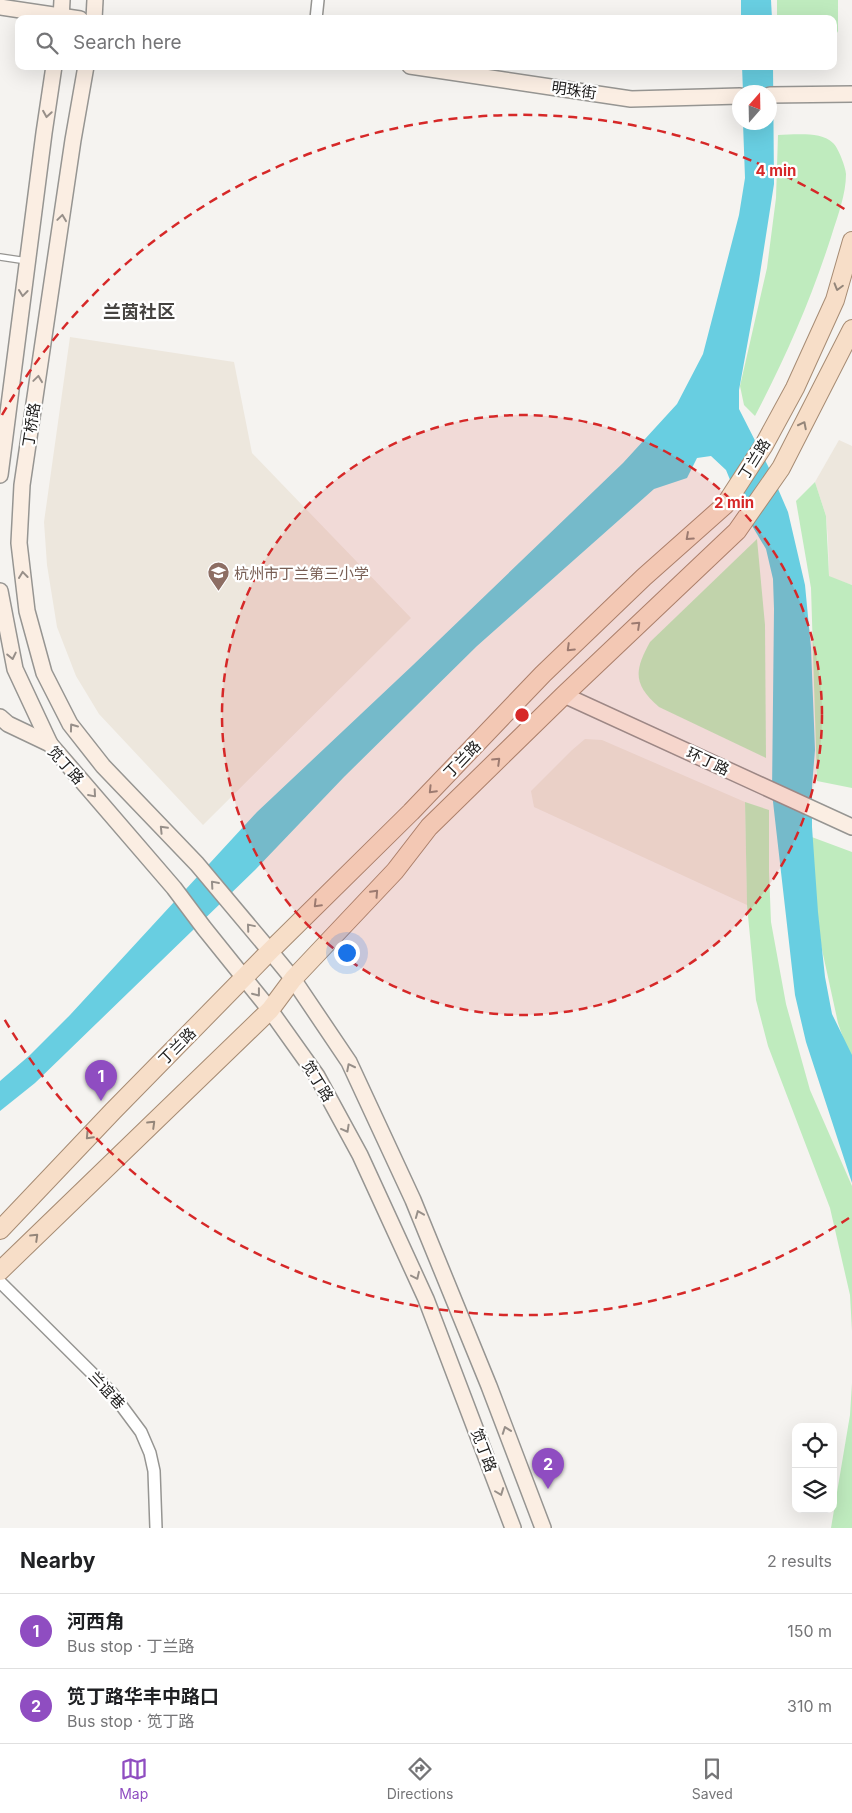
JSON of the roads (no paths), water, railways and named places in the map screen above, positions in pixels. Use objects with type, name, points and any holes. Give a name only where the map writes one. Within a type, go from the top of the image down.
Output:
[{"type":"main road","points":[[62,0],[62,15]]},
{"type":"main road","points":[[94,0],[94,15]]},
{"type":"main road","points":[[0,7],[45,15]]},
{"type":"main road","name":"丁桥路","points":[[0,474],[53,70]]},
{"type":"main road","name":"丁桥路","points":[[85,70],[73,140],[22,485],[19,543],[27,611],[44,673],[70,724],[103,766]]},
{"type":"main road","name":"明珠街","points":[[437,70],[631,99],[732,96]]},
{"type":"main road","points":[[777,95],[852,94]]},
{"type":"main road","name":"丁兰路","points":[[0,1230],[113,1110],[411,812],[543,674],[644,577],[725,505],[764,445],[795,388],[835,300],[852,241]]},
{"type":"main road","name":"丁兰路","points":[[0,1270],[270,1010],[293,980],[395,871],[429,827],[564,695],[737,531],[781,468],[852,329]]},
{"type":"main road","points":[[0,591],[15,669],[50,744]]},
{"type":"main road","name":"环丁路","points":[[564,695],[852,827]]},
{"type":"main road","name":"笕丁路","points":[[3,721],[50,744],[174,888],[270,1010],[317,1076],[360,1155],[426,1299],[513,1528]]},
{"type":"main road","name":"笕丁路","points":[[103,766],[197,864],[270,951],[293,980],[348,1062],[413,1200],[489,1386],[543,1528]]},
{"type":"street","points":[[316,15],[318,0]]},
{"type":"street","name":"兰谊巷","points":[[0,1282],[112,1392],[141,1432],[150,1453],[154,1471],[156,1528]]},
{"type":"lane","points":[[0,257],[27,261]]},
{"type":"water","points":[[741,0],[771,0],[772,15],[741,15]]},
{"type":"water","points":[[742,70],[773,70],[773,85],[743,85]]},
{"type":"water","points":[[743,130],[774,130],[774,184],[739,390],[739,409],[769,468],[788,512],[805,585],[811,648],[815,750],[812,786],[812,827],[818,912],[825,977],[832,1014],[852,1055],[852,1183],[806,1042],[795,995],[772,793],[773,579],[766,549],[742,509],[726,470],[711,456],[697,458],[687,478],[654,489],[477,646],[344,777],[255,870],[35,1083],[0,1111],[0,1081],[30,1055],[70,1015],[257,812],[623,463],[677,404],[703,354],[739,215],[745,178]]},
{"type":"place","name":"杭州市丁兰第三小学","points":[[218,592]]},
{"type":"place","name":"河西角","points":[[101,1101]]},
{"type":"place","name":"笕丁路华丰中路口","points":[[548,1489]]},
{"type":"district","name":"兰茵社区","points":[[139,311]]}]
